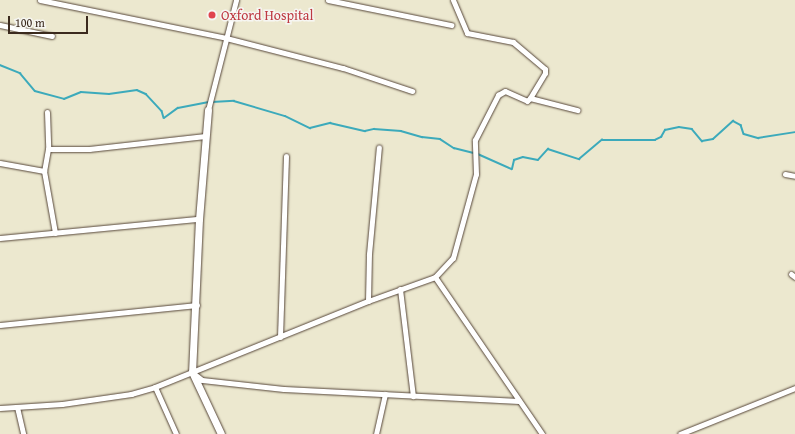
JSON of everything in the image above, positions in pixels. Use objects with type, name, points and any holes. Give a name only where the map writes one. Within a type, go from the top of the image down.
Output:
[{"type":"main road","points":[[208,110],[199,219],[197,305],[192,372],[221,434]]},
{"type":"street","points":[[40,0],[55,1],[226,38],[343,68],[412,91]]},
{"type":"street","points":[[208,110],[236,0]]},
{"type":"street","points":[[328,0],[451,25]]},
{"type":"street","points":[[0,408],[131,394],[156,387],[368,300],[435,277],[453,258],[476,174],[474,150],[476,134],[502,92],[505,91],[527,101],[545,72],[544,69],[513,42],[467,33],[453,0]]},
{"type":"street","points":[[0,26],[52,36]]},
{"type":"street","points":[[530,98],[577,110]]},
{"type":"street","points":[[48,112],[48,149],[44,171],[55,233]]},
{"type":"street","points":[[48,149],[89,149],[205,136]]},
{"type":"street","points":[[368,300],[369,254],[379,148]]},
{"type":"street","points":[[280,337],[286,156]]},
{"type":"street","points":[[0,164],[44,171]]},
{"type":"street","points":[[785,174],[795,176]]},
{"type":"street","points":[[0,238],[199,219]]},
{"type":"street","points":[[435,277],[542,434]]},
{"type":"street","points":[[400,289],[413,396]]},
{"type":"street","points":[[0,325],[197,305]]},
{"type":"street","points":[[192,372],[202,380],[284,389],[519,401]]},
{"type":"street","points":[[156,387],[176,434]]},
{"type":"street","points":[[680,434],[795,388]]},
{"type":"street","points":[[376,434],[385,394]]},
{"type":"street","points":[[17,407],[23,434]]},
{"type":"waterway","points":[[0,65],[20,73],[35,91],[64,99],[81,92],[109,94],[137,90],[146,94],[162,111],[164,118],[178,108],[208,102]]},
{"type":"waterway","points":[[212,102],[234,101],[285,116],[310,128],[330,123],[365,131],[374,129],[401,131],[422,137],[440,139],[454,148],[474,153]]},
{"type":"waterway","points":[[478,154],[512,169],[514,160],[523,157],[538,160],[548,149],[579,159],[602,140],[655,140],[661,137],[665,130],[679,127],[692,129],[702,141],[713,139],[733,121],[741,125],[744,134],[758,138],[795,132]]},
{"type":"place","name":"Oxford Hospital","points":[[212,15]]}]
